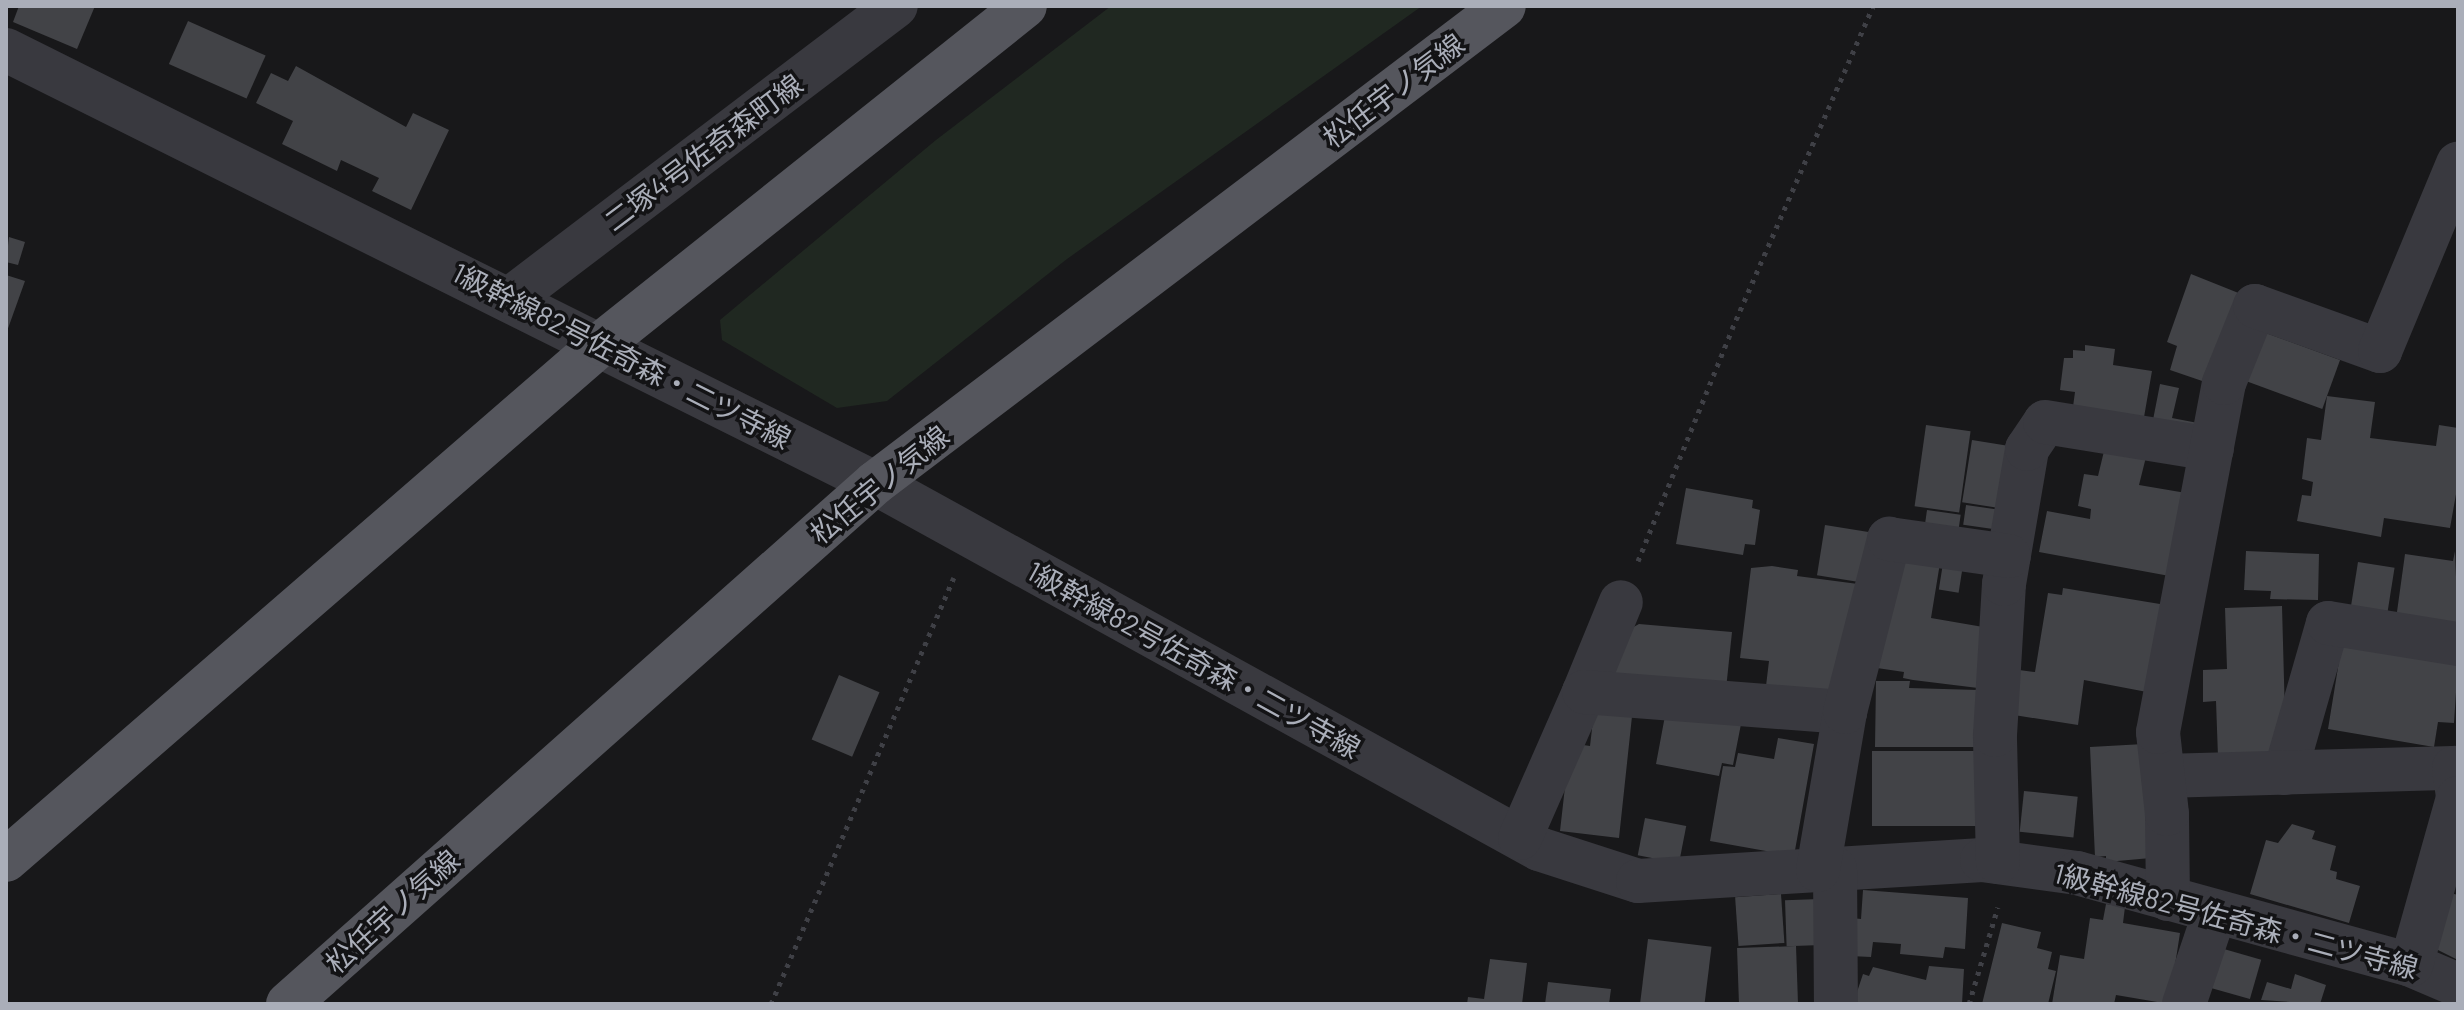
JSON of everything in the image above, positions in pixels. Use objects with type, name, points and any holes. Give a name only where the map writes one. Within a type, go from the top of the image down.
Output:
[{"type":"main road","points":[[6,860],[601,344],[1025,6]]},
{"type":"main road","name":"松任宇ノ気線","points":[[288,1004],[875,483],[1504,6]]},
{"type":"street","name":"二塚4号佐奇森町線","points":[[511,298],[896,6]]},
{"type":"street","name":"1級幹線82号佐奇森・二ツ寺線","points":[[6,50],[511,298],[875,483],[1539,849],[1638,881],[1826,869],[2004,863],[2077,873],[2411,965],[2458,985]]},
{"type":"street","points":[[2168,899],[2158,732],[2224,383],[2255,306],[2380,351],[2458,164]]},
{"type":"street","points":[[2004,863],[1995,735],[2009,556],[2027,449],[2045,422],[2212,449]]},
{"type":"street","points":[[1836,1004],[1826,869],[1845,712],[1889,539],[2009,556]]},
{"type":"street","points":[[1520,838],[1621,602]]},
{"type":"street","points":[[2285,773],[2328,623],[2458,644]]},
{"type":"street","points":[[1584,692],[1845,712]]},
{"type":"street","points":[[2163,776],[2285,773],[2457,780],[2411,965]]},
{"type":"street","points":[[2184,1004],[2215,912]]},
{"type":"path","points":[[1621,602],[1732,329],[1873,6]]},
{"type":"path","points":[[771,1004],[972,537]]},
{"type":"path","points":[[1969,1004],[2004,863]]},
{"type":"shaded area","points":[[1111,6],[1422,6],[1067,259],[887,401],[837,408],[722,340],[720,320],[936,140]]},
{"type":"building","points":[[19,6],[95,6],[77,49],[13,22]]},
{"type":"building","points":[[188,21],[266,56],[247,99],[169,64]]},
{"type":"building","points":[[296,66],[406,127],[413,113],[449,130],[411,210],[372,191],[379,178],[341,160],[337,171],[282,144],[293,121],[256,103],[271,73],[288,81]]},
{"type":"building","points":[[9,237],[25,242],[18,265],[6,262]]},
{"type":"building","points":[[2191,274],[2241,294],[2211,384],[2170,370],[2177,346],[2167,342]]},
{"type":"building","points":[[6,275],[25,281],[6,334]]},
{"type":"building","points":[[2263,332],[2340,360],[2322,409],[2245,381]]},
{"type":"building","points":[[2085,345],[2115,349],[2113,365],[2152,371],[2143,423],[2072,414],[2075,392],[2060,390],[2064,358],[2073,358],[2073,350],[2085,351]]},
{"type":"building","points":[[2160,384],[2179,388],[2172,418],[2203,424],[2152,425]]},
{"type":"building","points":[[2327,396],[2375,402],[2370,438],[2436,446],[2439,425],[2458,428],[2458,483],[2450,528],[2384,518],[2381,537],[2297,521],[2302,495],[2311,496],[2313,482],[2302,479],[2307,438],[2321,440]]},
{"type":"building","points":[[1926,425],[1971,431],[1959,512],[1915,506]]},
{"type":"building","points":[[1972,440],[2015,447],[2006,509],[1962,502]]},
{"type":"building","points":[[2105,447],[2146,457],[2139,485],[2192,494],[2175,577],[2039,552],[2047,511],[2090,519],[2091,509],[2078,506],[2084,474],[2098,476]]},
{"type":"building","points":[[1686,488],[1753,500],[1752,508],[1760,510],[1755,545],[1745,544],[1743,555],[1676,544]]},
{"type":"building","points":[[1966,505],[1996,509],[1993,529],[1963,525]]},
{"type":"building","points":[[1927,510],[1961,515],[1958,534],[1924,529]]},
{"type":"building","points":[[1825,525],[1868,532],[1860,582],[1817,575]]},
{"type":"building","points":[[2246,551],[2319,554],[2318,600],[2270,599],[2271,591],[2244,590]]},
{"type":"building","points":[[2455,551],[2458,629],[2396,619],[2405,554],[2453,561]]},
{"type":"building","points":[[1903,555],[1940,563],[1931,618],[1989,628],[1978,688],[1913,680],[1903,678],[1904,672],[1877,668]]},
{"type":"building","points":[[1944,557],[1964,560],[1959,593],[1939,590]]},
{"type":"building","points":[[2358,562],[2395,568],[2386,620],[2350,614]]},
{"type":"building","points":[[1772,566],[1798,570],[1797,576],[1858,584],[1836,701],[1766,686],[1769,661],[1740,658],[1751,568]]},
{"type":"building","points":[[2063,588],[2166,605],[2147,692],[2084,680],[2078,725],[2014,715],[2019,670],[2035,672],[2048,593],[2062,595]]},
{"type":"building","points":[[2282,606],[2286,754],[2218,757],[2216,701],[2203,702],[2203,670],[2227,669],[2225,608]]},
{"type":"building","points":[[1639,624],[1732,632],[1726,689],[1610,678],[1630,629]]},
{"type":"building","points":[[2342,643],[2458,662],[2454,723],[2438,722],[2434,747],[2328,729]]},
{"type":"building","points":[[839,675],[880,692],[852,757],[812,739]]},
{"type":"building","points":[[1876,681],[1910,681],[1909,688],[1978,690],[1976,747],[1875,747]]},
{"type":"building","points":[[1595,703],[1633,707],[1619,838],[1560,831],[1570,743],[1590,746]]},
{"type":"building","points":[[1667,705],[1742,719],[1733,765],[1722,763],[1719,776],[1656,764]]},
{"type":"building","points":[[1778,738],[1814,744],[1794,856],[1710,841],[1723,766],[1735,767],[1738,753],[1774,759]]},
{"type":"building","points":[[2144,744],[2151,858],[2106,862],[2106,856],[2095,857],[2090,747]]},
{"type":"building","points":[[1872,751],[1984,751],[1984,826],[1872,826]]},
{"type":"building","points":[[2024,791],[2078,797],[2073,837],[2020,832]]},
{"type":"building","points":[[1645,818],[1686,826],[1679,863],[1638,855]]},
{"type":"building","points":[[2292,824],[2315,831],[2312,839],[2336,846],[2330,870],[2337,872],[2336,879],[2360,886],[2349,923],[2250,894],[2266,840],[2278,843]]},
{"type":"building","points":[[1863,890],[1968,898],[1965,949],[1945,947],[1943,958],[1900,954],[1901,944],[1873,942],[1871,957],[1850,956],[1852,918],[1861,919]]},
{"type":"building","points":[[2443,891],[2458,895],[2458,960],[2434,948]]},
{"type":"building","points":[[1781,894],[1784,943],[1739,946],[1735,897]]},
{"type":"building","points":[[1820,899],[1822,945],[1787,946],[1785,900]]},
{"type":"building","points":[[2106,904],[2125,907],[2123,923],[2180,933],[2169,1004],[2116,995],[2114,1004],[2052,1004],[2060,955],[2084,959],[2090,918],[2103,920]]},
{"type":"building","points":[[2002,923],[2041,932],[2037,948],[2052,952],[2048,969],[2056,971],[2048,1004],[1982,1004]]},
{"type":"building","points":[[1648,939],[1712,947],[1704,1004],[1640,1004]]},
{"type":"building","points":[[1796,946],[1798,1004],[1739,1004],[1737,948]]},
{"type":"building","points":[[2217,947],[2261,960],[2250,999],[2206,986]]},
{"type":"building","points":[[1490,959],[1527,963],[1522,1004],[1467,1004],[1468,997],[1484,999]]},
{"type":"building","points":[[1929,966],[1964,969],[1962,1004],[1853,1004],[1863,974],[1869,976],[1873,967],[1926,980]]},
{"type":"building","points":[[2295,974],[2326,985],[2320,1004],[2261,1000],[2267,982],[2291,989]]},
{"type":"building","points":[[1548,982],[1611,989],[1609,1004],[1545,1004]]}]
